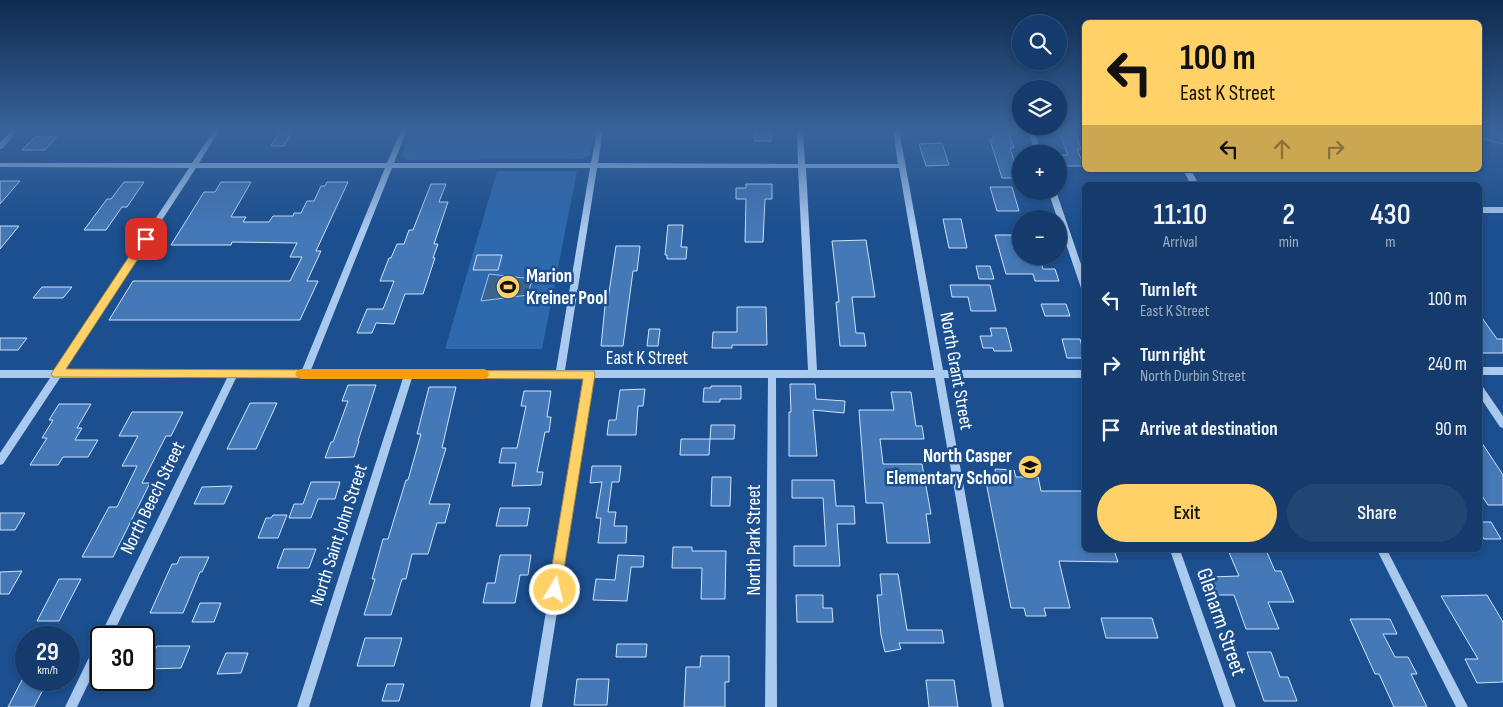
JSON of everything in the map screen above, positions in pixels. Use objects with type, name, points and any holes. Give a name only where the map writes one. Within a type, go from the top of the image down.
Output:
[{"type":"street","points":[[305,374],[390,163]]},
{"type":"street","points":[[560,374],[595,163]]},
{"type":"street","points":[[802,163],[813,374]]},
{"type":"street","name":"North Grant Street","points":[[902,163],[998,707]]},
{"type":"street","points":[[0,165],[903,166]]},
{"type":"street","points":[[0,461],[194,165]]},
{"type":"street","points":[[1055,200],[1082,279]]},
{"type":"street","points":[[1482,210],[1503,210]]},
{"type":"street","points":[[1482,371],[1503,371]]},
{"type":"street","name":"East K Street","points":[[0,374],[1082,374]]},
{"type":"street","name":"North Beech Street","points":[[111,626],[233,374]]},
{"type":"street","name":"North Saint John Street","points":[[303,707],[409,374]]},
{"type":"street","points":[[536,707],[590,374]]},
{"type":"street","name":"North Park Street","points":[[771,707],[772,374]]},
{"type":"street","points":[[1482,393],[1503,424]]},
{"type":"street","name":"Glenarm Street","points":[[1176,552],[1230,707]]},
{"type":"street","points":[[1383,552],[1462,707]]},
{"type":"street","points":[[71,707],[90,668]]},
{"type":"shaded area","name":"Marion Kreiner Pool","points":[[497,171],[577,171],[542,349],[445,349]]},
{"type":"shaded area","name":"Marion Kreiner Pool","points":[[489,274],[532,279],[528,295],[481,301]]},
{"type":"building","points":[[925,163],[948,163],[949,165],[926,166]]},
{"type":"building","points":[[997,163],[1012,163],[1012,178],[1002,178]]},
{"type":"building","points":[[1067,163],[1082,163],[1082,166],[1067,166]]},
{"type":"building","points":[[0,181],[20,181],[0,204]]},
{"type":"building","points":[[124,182],[144,182],[127,207],[122,207],[106,230],[84,230],[107,199],[111,199]]},
{"type":"building","points":[[221,182],[251,182],[231,217],[246,217],[243,222],[269,222],[273,216],[293,216],[294,213],[301,213],[307,201],[314,201],[321,186],[325,186],[327,182],[348,182],[316,251],[321,251],[307,281],[318,281],[300,320],[109,320],[133,281],[290,281],[302,257],[290,257],[297,243],[232,242],[231,245],[171,245],[204,192],[215,192]]},
{"type":"building","points":[[431,184],[446,184],[439,202],[448,202],[434,244],[438,244],[423,294],[405,294],[394,324],[376,323],[372,333],[357,333],[367,309],[383,309],[394,281],[380,281],[397,244],[404,244],[409,230],[413,230]]},
{"type":"building","points":[[746,184],[772,184],[772,199],[765,199],[763,242],[745,242],[746,199],[736,199],[736,188],[746,188]]},
{"type":"building","points":[[990,187],[1012,187],[1012,200],[1016,200],[1019,210],[997,211]]},
{"type":"building","points":[[943,219],[961,219],[967,248],[949,248]]},
{"type":"building","points":[[668,225],[683,225],[681,247],[687,247],[686,259],[667,259],[667,255],[665,255]]},
{"type":"building","points":[[0,226],[19,226],[0,249]]},
{"type":"building","points":[[995,235],[1012,235],[1012,265],[1042,265],[1043,269],[1055,269],[1059,281],[1035,281],[1033,274],[1006,274]]},
{"type":"building","points":[[866,240],[875,297],[852,297],[856,333],[864,333],[866,346],[840,346],[836,302],[839,302],[832,241]]},
{"type":"building","points":[[616,246],[640,246],[637,271],[633,271],[623,346],[601,346],[605,306],[607,306]]},
{"type":"building","points":[[477,255],[502,255],[498,270],[473,270]]},
{"type":"building","points":[[976,266],[990,266],[994,279],[979,279]]},
{"type":"building","points":[[950,285],[990,285],[996,311],[971,311],[968,297],[952,297]]},
{"type":"building","points":[[42,287],[72,287],[63,298],[33,298]]},
{"type":"building","points":[[1041,304],[1066,304],[1070,316],[1045,316]]},
{"type":"building","points":[[737,307],[766,307],[767,345],[732,345],[732,348],[712,348],[713,332],[737,332]]},
{"type":"building","points":[[1482,318],[1497,339],[1503,339],[1503,353],[1482,353]]},
{"type":"building","points":[[990,328],[1006,328],[1012,351],[994,351],[993,348],[983,348],[980,336],[992,336]]},
{"type":"building","points":[[649,329],[660,329],[658,346],[647,346]]},
{"type":"building","points":[[0,338],[27,338],[18,350],[0,350]]},
{"type":"building","points":[[1062,339],[1080,339],[1082,358],[1067,358]]},
{"type":"building","points":[[790,384],[815,384],[816,399],[845,401],[844,413],[813,410],[817,456],[789,456]]},
{"type":"building","points":[[348,385],[376,385],[354,457],[325,458],[348,401],[342,401]]},
{"type":"building","points":[[711,386],[741,386],[741,399],[720,399],[720,402],[703,402],[704,388],[711,388]]},
{"type":"building","points":[[429,387],[456,387],[442,448],[446,448],[429,504],[450,504],[445,523],[437,523],[428,554],[412,554],[406,579],[402,579],[391,615],[364,615],[375,579],[372,579],[383,539],[388,539],[406,480],[408,480],[421,434],[417,434]]},
{"type":"building","points":[[645,389],[643,406],[638,406],[636,435],[607,435],[609,420],[616,420],[620,390]]},
{"type":"building","points":[[524,391],[551,391],[547,417],[551,417],[549,432],[545,432],[537,472],[543,472],[541,485],[512,486],[516,463],[499,463],[502,448],[517,448],[526,406],[521,406]]},
{"type":"building","points":[[891,392],[911,392],[916,426],[922,426],[924,439],[880,439],[883,464],[922,464],[931,514],[926,514],[930,543],[887,543],[883,503],[866,503],[859,410],[894,410]]},
{"type":"building","points":[[250,403],[277,403],[256,449],[227,449]]},
{"type":"building","points":[[59,404],[91,404],[77,428],[82,428],[75,440],[98,440],[88,457],[63,457],[58,465],[30,465],[47,438],[42,438],[53,420],[49,420]]},
{"type":"building","points":[[132,412],[183,412],[171,436],[166,436],[142,483],[150,483],[113,557],[82,557],[109,507],[117,507],[137,466],[122,466],[138,436],[119,436]]},
{"type":"building","points":[[711,425],[735,425],[734,439],[710,439]]},
{"type":"building","points":[[681,439],[710,439],[709,455],[680,455]]},
{"type":"building","points":[[1482,443],[1503,475],[1503,505],[1488,505],[1482,496]]},
{"type":"building","points":[[592,466],[621,466],[619,482],[612,482],[608,512],[616,512],[614,526],[627,526],[626,543],[598,543],[601,518],[596,518],[602,482],[590,483]]},
{"type":"building","points":[[995,469],[1014,470],[1016,477],[1038,477],[1041,491],[1082,491],[1082,552],[1115,552],[1118,562],[1059,561],[1070,608],[1044,608],[1046,616],[1026,616],[1024,608],[1011,608],[985,477],[996,477]]},
{"type":"building","points":[[712,477],[731,477],[730,506],[711,506]]},
{"type":"building","points":[[792,480],[834,480],[836,506],[854,506],[855,524],[837,524],[840,566],[794,566],[794,546],[826,546],[823,498],[792,498]]},
{"type":"building","points":[[311,482],[340,482],[335,499],[318,499],[311,518],[289,518],[294,504],[303,504]]},
{"type":"building","points":[[232,486],[224,504],[194,504],[202,487]]},
{"type":"building","points":[[500,508],[530,508],[527,526],[496,526]]},
{"type":"building","points":[[0,513],[25,513],[15,530],[0,530]]},
{"type":"building","points":[[273,515],[287,515],[278,538],[258,538],[266,518],[271,518]]},
{"type":"building","points":[[1482,522],[1491,522],[1501,539],[1484,539],[1482,536]]},
{"type":"building","points":[[673,547],[692,547],[692,551],[726,551],[725,599],[701,599],[702,568],[672,568]]},
{"type":"building","points":[[284,549],[316,549],[309,568],[277,568]]},
{"type":"building","points":[[1229,552],[1267,552],[1275,571],[1281,571],[1294,602],[1268,602],[1279,629],[1246,629],[1234,595],[1218,595],[1211,577],[1239,576]]},
{"type":"building","points":[[500,555],[531,555],[528,575],[520,575],[515,603],[483,603],[487,583],[495,583]]},
{"type":"building","points":[[618,555],[644,556],[643,567],[631,567],[627,601],[593,600],[596,579],[615,580]]},
{"type":"building","points":[[180,557],[209,557],[202,572],[200,572],[183,613],[150,613],[172,564],[177,564]]},
{"type":"building","points":[[22,571],[9,594],[0,594],[0,572]]},
{"type":"building","points":[[880,574],[898,574],[907,630],[942,630],[944,643],[899,643],[901,649],[885,652],[881,635],[877,595],[882,595]]},
{"type":"building","points":[[59,579],[81,579],[59,621],[37,621]]},
{"type":"building","points":[[796,595],[823,595],[823,608],[832,608],[833,622],[797,622]]},
{"type":"building","points":[[1487,595],[1503,622],[1503,682],[1477,683],[1465,659],[1478,659],[1441,596]]},
{"type":"building","points":[[200,603],[221,603],[214,622],[192,622]]},
{"type":"building","points":[[1101,618],[1152,618],[1158,638],[1106,638]]},
{"type":"building","points":[[1350,619],[1390,619],[1397,634],[1383,634],[1395,657],[1408,657],[1417,674],[1411,674],[1427,707],[1394,707],[1379,674],[1375,674]]},
{"type":"building","points":[[365,638],[402,638],[394,666],[357,666]]},
{"type":"building","points":[[617,644],[647,644],[646,657],[616,657]]},
{"type":"building","points":[[157,646],[190,646],[181,668],[155,669],[155,651]]},
{"type":"building","points":[[1247,652],[1271,652],[1280,677],[1288,677],[1297,701],[1264,701]]},
{"type":"building","points":[[226,653],[248,653],[241,673],[217,674]]},
{"type":"building","points":[[701,656],[729,656],[729,682],[725,682],[725,707],[684,707],[686,667],[700,667]]},
{"type":"building","points":[[577,679],[609,679],[607,705],[574,705]]},
{"type":"building","points":[[926,680],[954,680],[958,707],[929,707]]},
{"type":"building","points":[[387,684],[404,684],[399,701],[382,701]]},
{"type":"building","points":[[16,691],[42,691],[34,707],[8,707]]},
{"type":"slow traffic","points":[[301,374],[484,374]]},
{"type":"place","name":"Marion Kreiner Pool","points":[[508,287]]},
{"type":"place","name":"North Casper Elementary School","points":[[1030,467]]},
{"type":"route","points":[[146,239],[57,374],[590,374],[555,590]]}]
